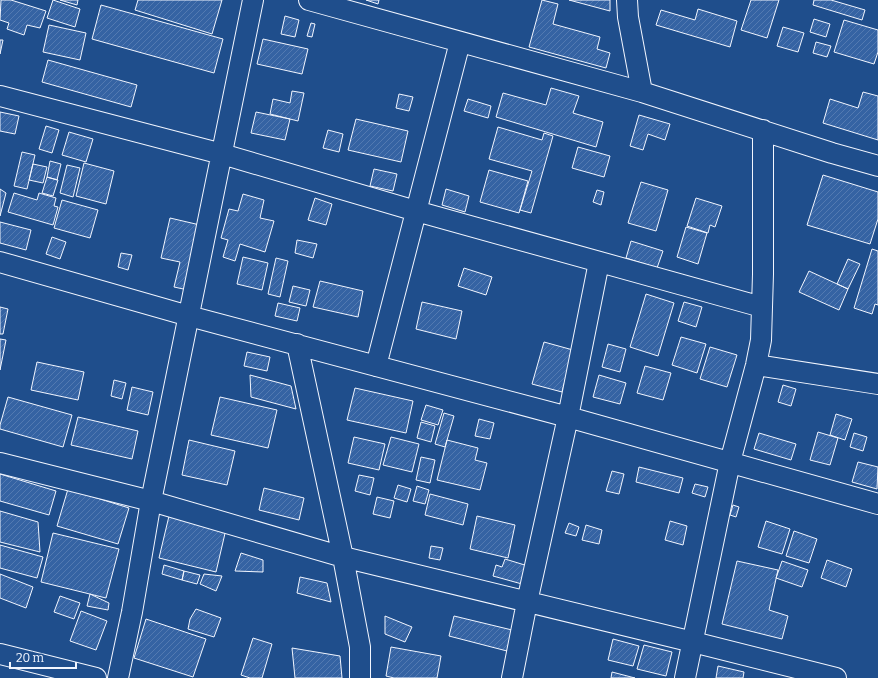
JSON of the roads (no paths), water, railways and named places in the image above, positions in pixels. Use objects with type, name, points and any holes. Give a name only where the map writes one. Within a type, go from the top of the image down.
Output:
[{"type":"street","points":[[118,678],[132,612],[151,501],[253,0]]},
{"type":"street","points":[[309,0],[642,92],[878,166]]},
{"type":"street","points":[[627,0],[628,17],[642,92]]},
{"type":"street","points":[[376,366],[460,42]]},
{"type":"street","points":[[0,96],[222,154],[416,211],[762,307]]},
{"type":"street","points":[[685,678],[730,462],[756,365],[761,340],[763,130]]},
{"type":"street","points":[[0,262],[189,316],[568,417],[878,504]]},
{"type":"street","points":[[512,678],[527,602],[568,417],[599,262]]},
{"type":"street","points":[[297,344],[343,557],[360,647],[360,678]]},
{"type":"street","points":[[756,365],[878,384]]},
{"type":"street","points":[[0,463],[151,501],[343,557],[836,678]]},
{"type":"street","points":[[0,654],[96,678]]}]
